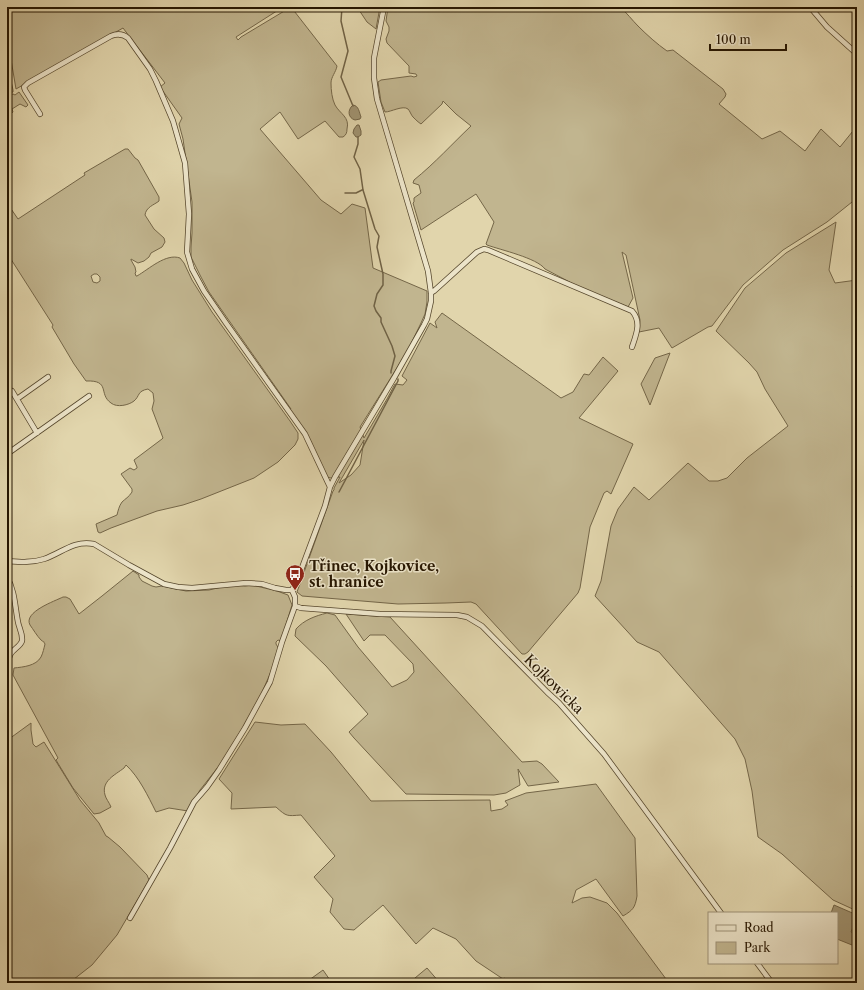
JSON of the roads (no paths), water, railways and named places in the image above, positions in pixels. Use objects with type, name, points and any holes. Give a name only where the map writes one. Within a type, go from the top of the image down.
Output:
[{"type":"street","points":[[292,590],[297,581],[325,506],[330,487],[424,324],[430,307],[431,293],[428,270],[377,99],[374,78],[374,58],[384,7]]},
{"type":"street","points":[[810,7],[827,27],[857,54]]},
{"type":"street","points":[[40,114],[25,90],[24,87],[28,82],[111,36],[120,34],[128,38],[150,69],[156,81],[173,121],[185,163],[189,214],[187,252],[192,269],[204,291],[304,434],[330,487]]},
{"type":"street","points":[[431,293],[477,252],[484,249],[488,250],[632,311],[636,317],[638,328],[632,347]]},
{"type":"street","points":[[17,399],[48,378]]},
{"type":"street","points":[[12,391],[37,433]]},
{"type":"street","points":[[7,454],[89,396]]},
{"type":"street","points":[[7,561],[30,562],[46,558],[69,546],[88,543],[94,544],[164,584],[192,588],[246,583],[262,584],[275,588],[292,590]]},
{"type":"street","points":[[7,577],[13,592],[22,640],[9,657],[7,670]]},
{"type":"street","points":[[130,918],[170,848],[194,802],[219,770],[245,728],[270,682],[295,606],[295,597],[292,590]]},
{"type":"street","name":"Kojkowicka","points":[[295,606],[301,608],[380,614],[457,615],[467,617],[482,626],[559,703],[604,754],[720,912]]},
{"type":"street","points":[[758,964],[772,983]]},
{"type":"waterway","points":[[342,7],[341,21],[348,51],[341,77],[353,106]]},
{"type":"waterway","points":[[358,137],[358,144],[354,157],[360,169],[363,190],[375,229],[379,236],[377,247],[383,274],[383,285],[377,294],[374,306],[381,318],[381,322],[395,356],[391,373]]},
{"type":"waterway","points":[[345,193],[356,193],[362,190]]},
{"type":"waterway","points":[[339,492],[398,379]]},
{"type":"place","name":"Třinec, Kojkovice, st. hranice","points":[[295,591]]}]
